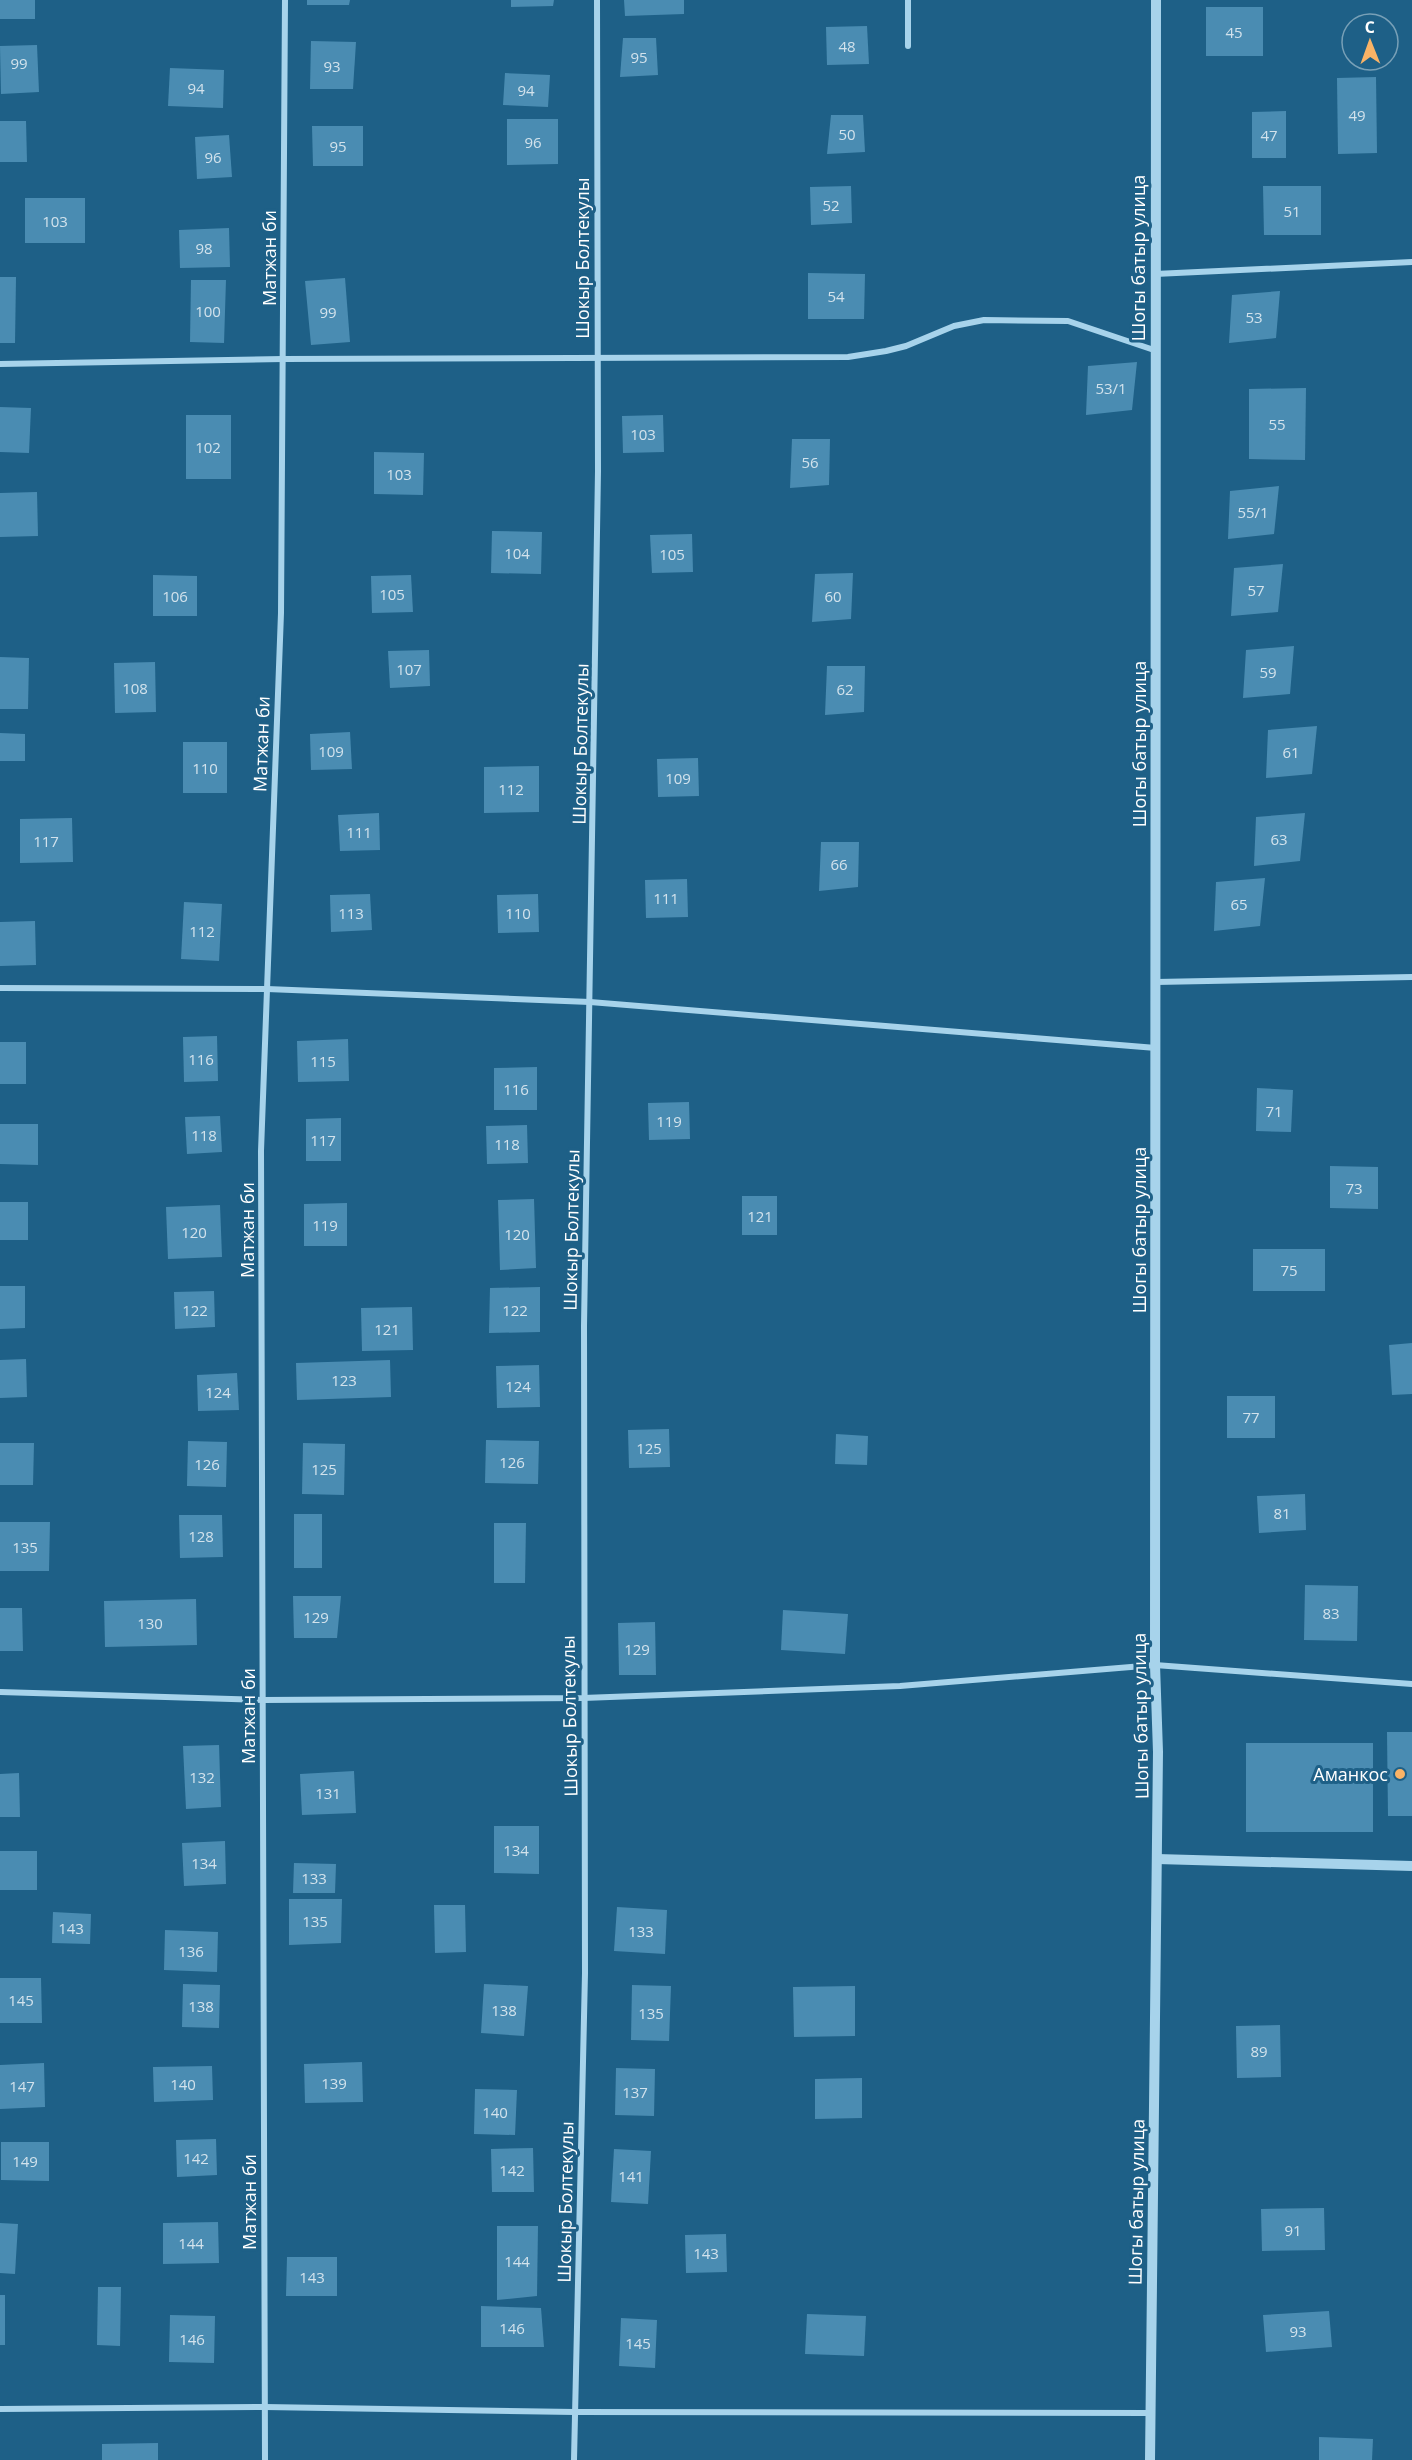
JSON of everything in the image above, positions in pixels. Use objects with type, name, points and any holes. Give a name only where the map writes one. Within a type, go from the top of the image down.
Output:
[{"type":"street","name":"Матжан би","points":[[265,2460],[261,1150],[281,614],[285,0]]},
{"type":"street","name":"Шокыр Болтекулы","points":[[574,2460],[585,1973],[584,1326],[598,471],[597,0]]},
{"type":"street","points":[[908,0],[908,46]]},
{"type":"street","name":"Шогы батыр улица","points":[[1150,2460],[1158,1752],[1155,1665],[1154,274],[1156,0]]},
{"type":"street","points":[[1154,274],[1412,262]]},
{"type":"street","points":[[0,364],[283,358],[868,355],[906,345],[954,326],[984,320],[1068,321],[1154,350]]},
{"type":"street","points":[[1156,982],[1412,977]]},
{"type":"street","points":[[0,988],[267,989],[590,1002],[1156,1048]]},
{"type":"street","points":[[0,1692],[263,1700],[583,1698],[900,1686],[1155,1665],[1412,1684]]},
{"type":"street","points":[[1157,1859],[1412,1866]]},
{"type":"street","points":[[0,2409],[265,2407],[574,2412],[1150,2413]]},
{"type":"building","points":[[0,0],[35,0],[35,19],[0,19]]},
{"type":"building","points":[[307,0],[350,0],[349,5],[307,5]]},
{"type":"building","points":[[511,0],[554,0],[553,6],[511,7]]},
{"type":"building","points":[[624,0],[684,0],[684,14],[625,16]]},
{"type":"building","points":[[1206,7],[1263,7],[1263,56],[1206,56]]},
{"type":"building","points":[[867,26],[869,64],[827,65],[826,27]]},
{"type":"building","points":[[623,38],[656,38],[658,75],[620,77]]},
{"type":"building","points":[[311,41],[356,42],[353,89],[310,89]]},
{"type":"building","points":[[37,45],[39,92],[1,94],[0,46]]},
{"type":"building","points":[[170,68],[224,70],[223,108],[168,106]]},
{"type":"building","points":[[505,73],[550,75],[548,107],[503,105]]},
{"type":"building","points":[[1376,77],[1377,153],[1338,154],[1337,78]]},
{"type":"building","points":[[1286,111],[1286,158],[1252,158],[1252,112]]},
{"type":"building","points":[[831,115],[863,115],[865,152],[827,154]]},
{"type":"building","points":[[507,119],[558,119],[558,164],[507,165]]},
{"type":"building","points":[[0,121],[26,121],[27,162],[0,162]]},
{"type":"building","points":[[312,126],[363,126],[363,166],[313,166]]},
{"type":"building","points":[[229,135],[232,177],[197,179],[195,137]]},
{"type":"building","points":[[851,186],[852,223],[811,225],[810,187]]},
{"type":"building","points":[[1263,186],[1321,186],[1321,235],[1264,235]]},
{"type":"building","points":[[25,198],[85,198],[85,243],[25,243]]},
{"type":"building","points":[[229,228],[230,267],[180,268],[179,230]]},
{"type":"building","points":[[808,273],[865,274],[864,319],[808,319]]},
{"type":"building","points":[[0,277],[16,277],[15,343],[0,343]]},
{"type":"building","points":[[345,278],[350,342],[311,345],[305,281]]},
{"type":"building","points":[[191,280],[226,280],[224,343],[190,342]]},
{"type":"building","points":[[1280,291],[1276,338],[1229,343],[1232,295]]},
{"type":"building","points":[[1137,362],[1132,410],[1086,415],[1088,366]]},
{"type":"building","points":[[1306,388],[1305,460],[1249,459],[1249,389]]},
{"type":"building","points":[[0,407],[31,408],[29,453],[0,452]]},
{"type":"building","points":[[186,415],[231,415],[231,479],[186,479]]},
{"type":"building","points":[[663,415],[664,452],[623,453],[622,416]]},
{"type":"building","points":[[792,439],[830,439],[829,485],[790,488]]},
{"type":"building","points":[[374,452],[424,453],[423,495],[374,494]]},
{"type":"building","points":[[1279,486],[1274,534],[1228,539],[1230,491]]},
{"type":"building","points":[[37,492],[38,536],[0,537],[0,493]]},
{"type":"building","points":[[492,531],[542,532],[541,574],[491,573]]},
{"type":"building","points":[[692,534],[693,572],[652,573],[650,535]]},
{"type":"building","points":[[1283,564],[1278,612],[1231,616],[1234,568]]},
{"type":"building","points":[[853,573],[851,619],[812,622],[815,574]]},
{"type":"building","points":[[153,575],[197,576],[197,616],[153,616]]},
{"type":"building","points":[[411,575],[413,612],[372,613],[371,576]]},
{"type":"building","points":[[1294,646],[1290,694],[1243,698],[1246,650]]},
{"type":"building","points":[[429,650],[430,686],[390,688],[388,651]]},
{"type":"building","points":[[0,657],[29,658],[28,709],[0,709]]},
{"type":"building","points":[[155,662],[156,712],[115,713],[114,663]]},
{"type":"building","points":[[827,666],[865,666],[864,712],[825,715]]},
{"type":"building","points":[[1317,726],[1312,774],[1266,778],[1268,730]]},
{"type":"building","points":[[350,732],[352,769],[311,770],[310,734]]},
{"type":"building","points":[[0,733],[25,734],[25,761],[0,761]]},
{"type":"building","points":[[183,742],[227,742],[227,793],[183,793]]},
{"type":"building","points":[[698,758],[699,796],[658,797],[657,759]]},
{"type":"building","points":[[539,766],[539,812],[484,813],[484,767]]},
{"type":"building","points":[[379,813],[380,850],[340,851],[338,815]]},
{"type":"building","points":[[1305,813],[1300,861],[1254,866],[1256,817]]},
{"type":"building","points":[[72,818],[73,862],[20,863],[20,819]]},
{"type":"building","points":[[821,842],[859,842],[858,887],[819,891]]},
{"type":"building","points":[[1265,878],[1260,926],[1214,931],[1216,882]]},
{"type":"building","points":[[687,879],[688,917],[646,918],[645,880]]},
{"type":"building","points":[[370,894],[372,930],[331,932],[330,895]]},
{"type":"building","points":[[538,894],[539,932],[498,933],[497,895]]},
{"type":"building","points":[[184,902],[222,904],[219,961],[181,959]]},
{"type":"building","points":[[35,921],[36,965],[0,966],[0,922]]},
{"type":"building","points":[[217,1036],[218,1081],[184,1082],[183,1037]]},
{"type":"building","points":[[348,1039],[349,1081],[298,1082],[297,1041]]},
{"type":"building","points":[[0,1042],[26,1042],[26,1084],[0,1084]]},
{"type":"building","points":[[537,1067],[537,1110],[494,1110],[494,1068]]},
{"type":"building","points":[[1257,1088],[1293,1090],[1291,1132],[1256,1131]]},
{"type":"building","points":[[689,1102],[690,1139],[649,1140],[648,1103]]},
{"type":"building","points":[[220,1116],[222,1152],[187,1154],[185,1117]]},
{"type":"building","points":[[341,1118],[341,1161],[306,1161],[306,1119]]},
{"type":"building","points":[[0,1124],[38,1124],[38,1165],[0,1164]]},
{"type":"building","points":[[527,1125],[528,1163],[487,1164],[486,1126]]},
{"type":"building","points":[[1330,1166],[1378,1167],[1378,1209],[1330,1208]]},
{"type":"building","points":[[742,1196],[777,1196],[777,1235],[742,1235]]},
{"type":"building","points":[[534,1199],[536,1268],[500,1270],[498,1200]]},
{"type":"building","points":[[0,1202],[28,1202],[28,1240],[0,1240]]},
{"type":"building","points":[[347,1203],[347,1246],[304,1246],[304,1204]]},
{"type":"building","points":[[220,1205],[222,1257],[168,1259],[166,1207]]},
{"type":"building","points":[[1253,1249],[1325,1249],[1325,1291],[1253,1291]]},
{"type":"building","points":[[0,1286],[25,1286],[25,1328],[0,1329]]},
{"type":"building","points":[[540,1287],[540,1332],[489,1333],[490,1288]]},
{"type":"building","points":[[214,1291],[215,1327],[175,1329],[174,1292]]},
{"type":"building","points":[[412,1307],[413,1350],[362,1351],[361,1308]]},
{"type":"building","points":[[1412,1343],[1412,1394],[1392,1395],[1389,1345]]},
{"type":"building","points":[[26,1359],[27,1397],[0,1398],[0,1360]]},
{"type":"building","points":[[390,1360],[391,1397],[297,1400],[296,1363]]},
{"type":"building","points":[[539,1365],[540,1407],[497,1408],[496,1366]]},
{"type":"building","points":[[237,1373],[239,1410],[198,1411],[197,1375]]},
{"type":"building","points":[[1227,1396],[1275,1396],[1275,1438],[1227,1438]]},
{"type":"building","points":[[669,1429],[670,1467],[629,1468],[628,1430]]},
{"type":"building","points":[[836,1434],[868,1436],[867,1465],[835,1464]]},
{"type":"building","points":[[486,1440],[539,1441],[538,1484],[485,1483]]},
{"type":"building","points":[[188,1441],[227,1442],[226,1487],[187,1486]]},
{"type":"building","points":[[0,1443],[34,1443],[33,1485],[0,1485]]},
{"type":"building","points":[[303,1443],[345,1444],[344,1495],[302,1494]]},
{"type":"building","points":[[1305,1494],[1306,1530],[1259,1533],[1257,1496]]},
{"type":"building","points":[[294,1514],[322,1514],[322,1568],[294,1568]]},
{"type":"building","points":[[179,1515],[222,1515],[223,1557],[180,1558]]},
{"type":"building","points":[[0,1522],[50,1522],[49,1571],[0,1571]]},
{"type":"building","points":[[494,1523],[526,1523],[525,1583],[494,1583]]},
{"type":"building","points":[[1305,1585],[1358,1586],[1357,1641],[1304,1640]]},
{"type":"building","points":[[293,1596],[341,1596],[337,1638],[294,1638]]},
{"type":"building","points":[[196,1599],[197,1645],[105,1647],[104,1601]]},
{"type":"building","points":[[0,1608],[22,1608],[23,1651],[0,1651]]},
{"type":"building","points":[[783,1610],[848,1614],[845,1654],[781,1650]]},
{"type":"building","points":[[655,1622],[656,1675],[619,1675],[618,1623]]},
{"type":"building","name":"Аманкос","points":[[1387,1732],[1412,1732],[1412,1816],[1388,1816]]},
{"type":"building","points":[[1246,1743],[1373,1743],[1373,1832],[1246,1832]]},
{"type":"building","points":[[219,1745],[221,1807],[186,1809],[183,1746]]},
{"type":"building","points":[[354,1771],[356,1813],[302,1815],[300,1774]]},
{"type":"building","points":[[19,1773],[20,1817],[0,1817],[0,1774]]},
{"type":"building","points":[[494,1826],[539,1826],[539,1874],[494,1873]]},
{"type":"building","points":[[225,1841],[226,1884],[184,1886],[182,1843]]},
{"type":"building","points":[[0,1851],[37,1851],[37,1890],[0,1890]]},
{"type":"building","points":[[294,1863],[336,1864],[335,1893],[293,1893]]},
{"type":"building","points":[[289,1899],[342,1899],[341,1943],[289,1945]]},
{"type":"building","points":[[434,1905],[465,1905],[466,1952],[435,1953]]},
{"type":"building","points":[[617,1907],[667,1910],[665,1954],[614,1951]]},
{"type":"building","points":[[53,1912],[91,1914],[90,1944],[52,1943]]},
{"type":"building","points":[[165,1930],[218,1932],[217,1972],[164,1970]]},
{"type":"building","points":[[0,1978],[41,1978],[42,2023],[0,2023]]},
{"type":"building","points":[[183,1984],[220,1985],[219,2028],[182,2027]]},
{"type":"building","points":[[484,1984],[528,1986],[524,2036],[481,2033]]},
{"type":"building","points":[[632,1985],[671,1986],[669,2041],[631,2040]]},
{"type":"building","points":[[855,1986],[855,2036],[794,2037],[793,1987]]},
{"type":"building","points":[[1280,2025],[1281,2077],[1237,2078],[1236,2026]]},
{"type":"building","points":[[362,2062],[363,2102],[305,2103],[304,2064]]},
{"type":"building","points":[[44,2063],[45,2107],[0,2109],[0,2065]]},
{"type":"building","points":[[212,2066],[213,2100],[154,2102],[153,2067]]},
{"type":"building","points":[[616,2068],[655,2069],[654,2116],[615,2115]]},
{"type":"building","points":[[862,2078],[862,2118],[815,2119],[815,2079]]},
{"type":"building","points":[[475,2089],[517,2090],[515,2135],[474,2134]]},
{"type":"building","points":[[216,2139],[217,2175],[177,2177],[176,2140]]},
{"type":"building","points":[[1,2142],[49,2142],[49,2181],[1,2180]]},
{"type":"building","points":[[533,2148],[534,2192],[492,2192],[491,2149]]},
{"type":"building","points":[[614,2149],[651,2151],[648,2204],[611,2202]]},
{"type":"building","points":[[1324,2208],[1325,2250],[1262,2251],[1261,2209]]},
{"type":"building","points":[[218,2222],[219,2263],[163,2264],[163,2223]]},
{"type":"building","points":[[0,2223],[18,2224],[15,2274],[0,2273]]},
{"type":"building","points":[[497,2226],[538,2226],[537,2296],[497,2300]]},
{"type":"building","points":[[726,2234],[727,2272],[686,2273],[685,2235]]},
{"type":"building","points":[[287,2257],[337,2257],[337,2296],[286,2296]]},
{"type":"building","points":[[98,2287],[121,2287],[120,2346],[97,2345]]},
{"type":"building","points":[[0,2295],[5,2295],[5,2345],[0,2345]]},
{"type":"building","points":[[481,2306],[541,2308],[544,2347],[481,2347]]},
{"type":"building","points":[[1329,2311],[1332,2347],[1266,2352],[1263,2315]]},
{"type":"building","points":[[807,2314],[866,2316],[864,2356],[805,2354]]},
{"type":"building","points":[[170,2315],[215,2316],[214,2363],[169,2362]]},
{"type":"building","points":[[621,2318],[657,2320],[655,2368],[619,2366]]},
{"type":"building","points":[[1319,2437],[1373,2439],[1372,2460],[1319,2460]]},
{"type":"building","points":[[158,2443],[158,2460],[102,2460],[102,2444]]},
{"type":"place","name":"Аманкос","points":[[1400,1774]]}]
